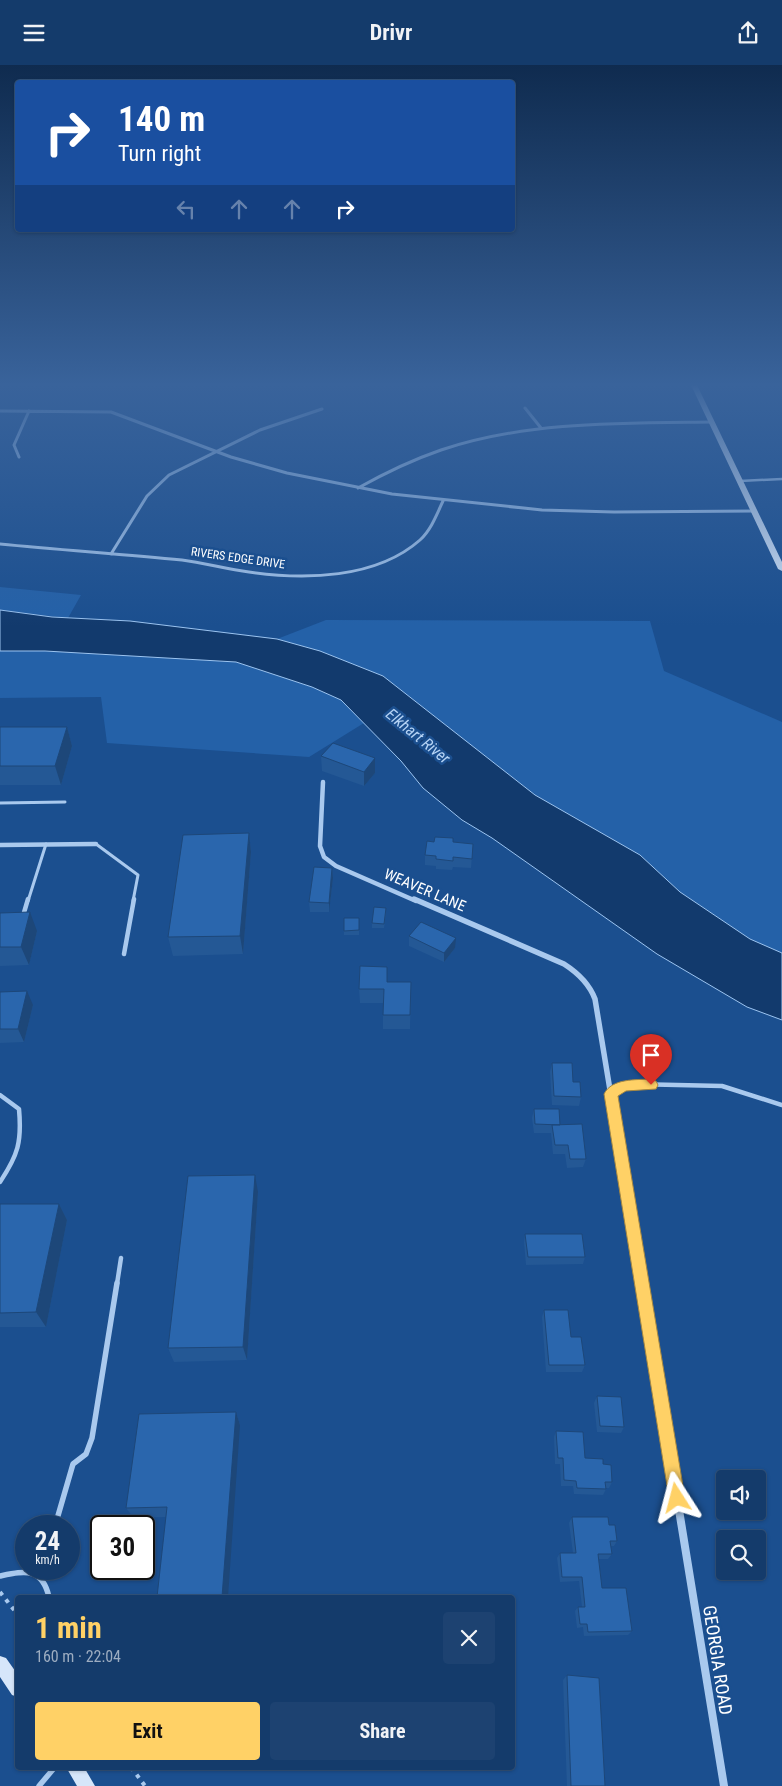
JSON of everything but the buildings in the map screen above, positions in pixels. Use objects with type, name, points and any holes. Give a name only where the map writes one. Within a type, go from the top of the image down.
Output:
[{"type":"street","points":[[111,554],[153,489],[176,471],[187,465]]},
{"type":"street","points":[[260,465],[358,488],[443,501],[566,511],[754,511]]},
{"type":"street","points":[[358,488],[397,465]]},
{"type":"street","points":[[733,465],[782,569]]},
{"type":"street","name":"RIVERS EDGE DRIVE","points":[[0,544],[190,561],[270,575],[303,576],[340,573],[380,562],[408,549],[430,529],[443,501]]},
{"type":"street","name":"WEAVER LANE","points":[[323,782],[320,847],[324,857],[336,866],[564,965],[584,979]]},
{"type":"street","points":[[0,845],[96,844]]},
{"type":"street","name":"GEORGIA ROAD","points":[[584,979],[591,988],[595,999],[724,1786]]},
{"type":"street","points":[[0,1664],[15,1681]]},
{"type":"street","points":[[76,1770],[87,1786]]},
{"type":"lane","points":[[740,481],[782,479]]},
{"type":"lane","points":[[0,803],[65,802]]},
{"type":"lane","points":[[22,919],[46,844]]},
{"type":"lane","points":[[96,844],[138,875],[124,954]]},
{"type":"lane","points":[[611,1094],[624,1086],[632,1084],[722,1086],[782,1105]]},
{"type":"lane","points":[[0,1095],[19,1109],[22,1140],[15,1159],[0,1182]]},
{"type":"lane","points":[[59,1515],[72,1464],[86,1454],[92,1438],[121,1258]]},
{"type":"lane","points":[[0,1576],[15,1573]]},
{"type":"lane","points":[[45,1580],[50,1595]]},
{"type":"lane","points":[[39,1786],[52,1770]]},
{"type":"path","points":[[0,1592],[15,1611]]},
{"type":"path","points":[[133,1770],[145,1786]]},
{"type":"shaded area","points":[[0,587],[81,595],[68,618],[0,610]]},
{"type":"shaded area","points":[[326,620],[650,621],[664,671],[782,722],[782,953],[750,939],[680,892],[640,855],[535,795],[383,676],[320,651],[277,639]]},
{"type":"shaded area","points":[[0,651],[45,651],[236,662],[312,687],[341,700],[364,723],[309,757],[107,743],[101,697],[0,698]]},
{"type":"water","name":"Elkhart River","points":[[0,610],[52,617],[130,621],[277,639],[320,651],[383,676],[535,795],[640,855],[680,892],[750,939],[782,953],[782,1020],[747,1007],[657,954],[492,838],[462,820],[423,788],[401,761],[341,700],[312,687],[236,662],[45,651],[0,651]]},
{"type":"route","points":[[651,1085],[632,1084],[624,1086],[611,1094],[677,1498]]}]
